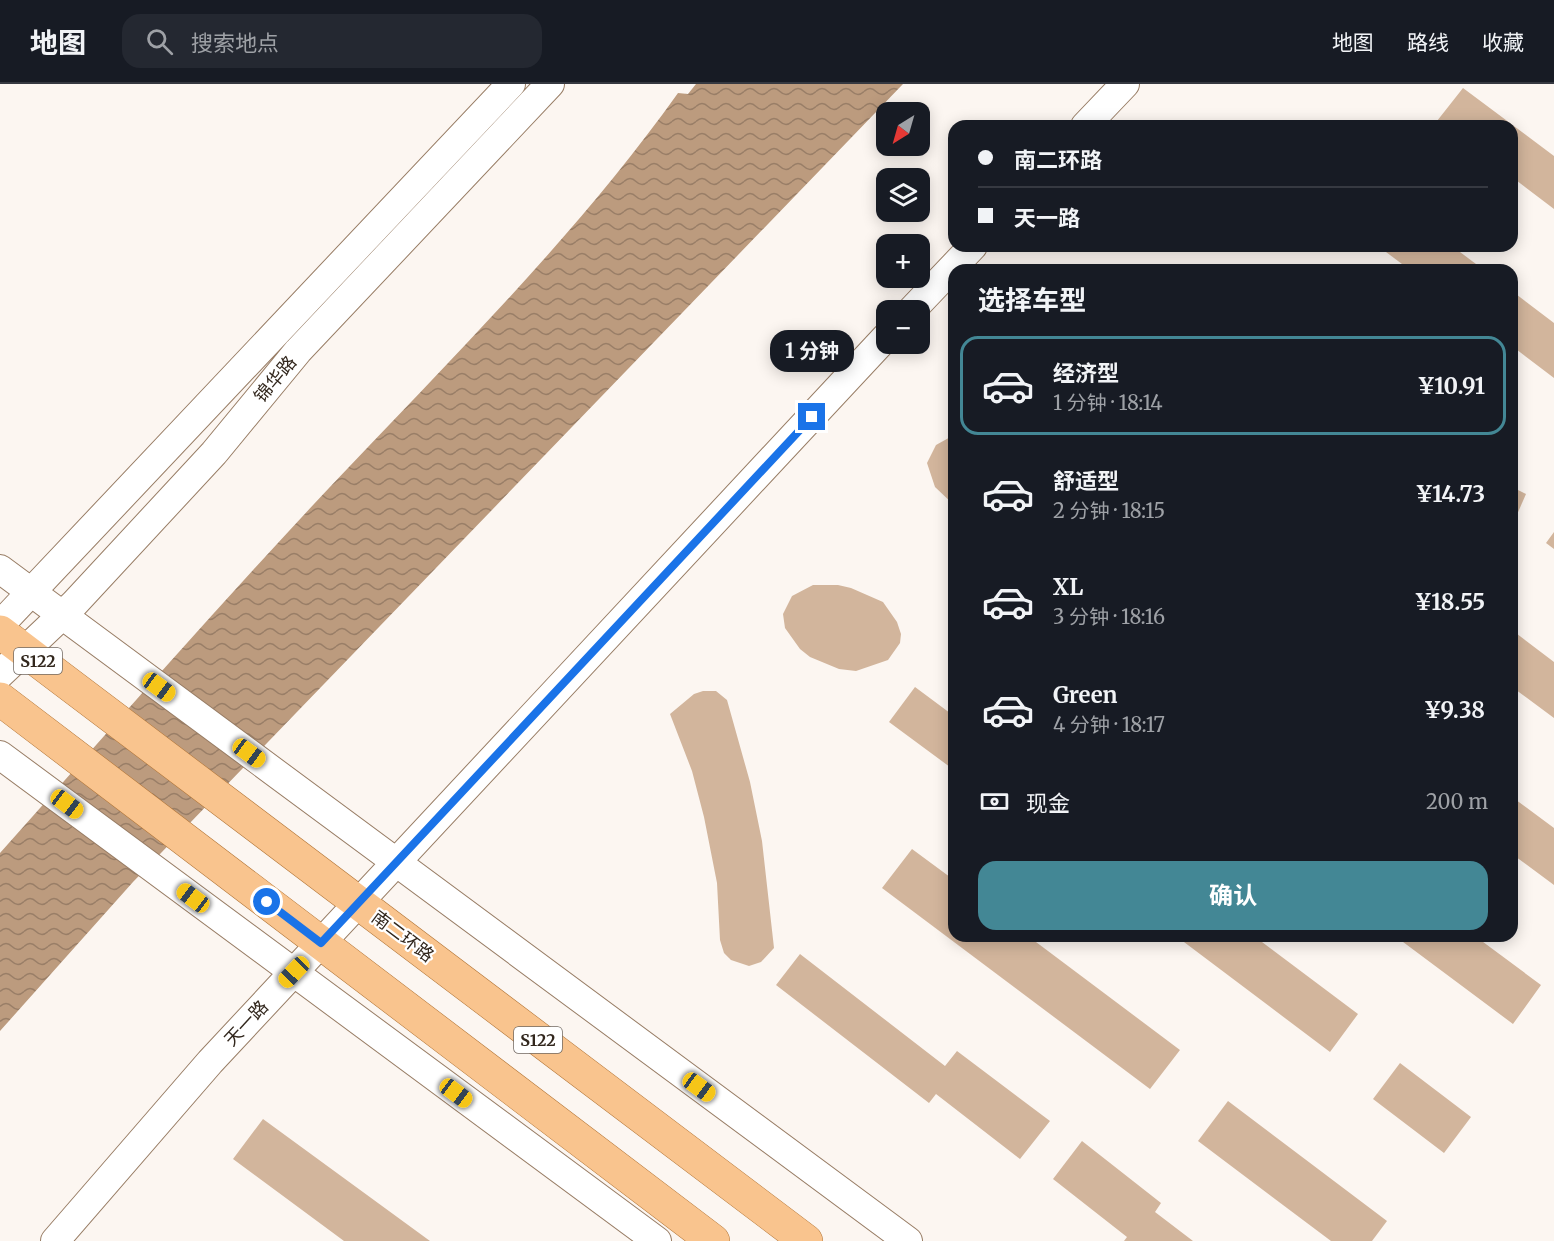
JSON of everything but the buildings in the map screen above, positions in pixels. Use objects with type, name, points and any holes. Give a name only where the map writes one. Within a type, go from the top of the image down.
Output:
[{"type":"main road","name":"南二环路","points":[[12,642],[806,1241]]},
{"type":"main road","points":[[0,699],[713,1241]]},
{"type":"street","name":"锦华路","points":[[0,625],[511,84]]},
{"type":"street","name":"锦华路","points":[[0,674],[12,642],[63,615],[213,453],[298,351],[550,84]]},
{"type":"street","points":[[1092,120],[1125,84]]},
{"type":"street","points":[[956,264],[967,252]]},
{"type":"street","points":[[922,300],[948,272]]},
{"type":"street","name":"天一路","points":[[55,1241],[210,1062],[876,349]]},
{"type":"street","points":[[0,569],[908,1241]]},
{"type":"street","points":[[6,760],[657,1241]]},
{"type":"water","points":[[696,84],[903,84],[886,102],[876,102],[876,112],[133,882],[0,1031],[0,853],[246,578],[554,247],[639,146],[678,93],[688,94]]},
{"type":"route","points":[[267,902],[321,943],[812,417]]}]
